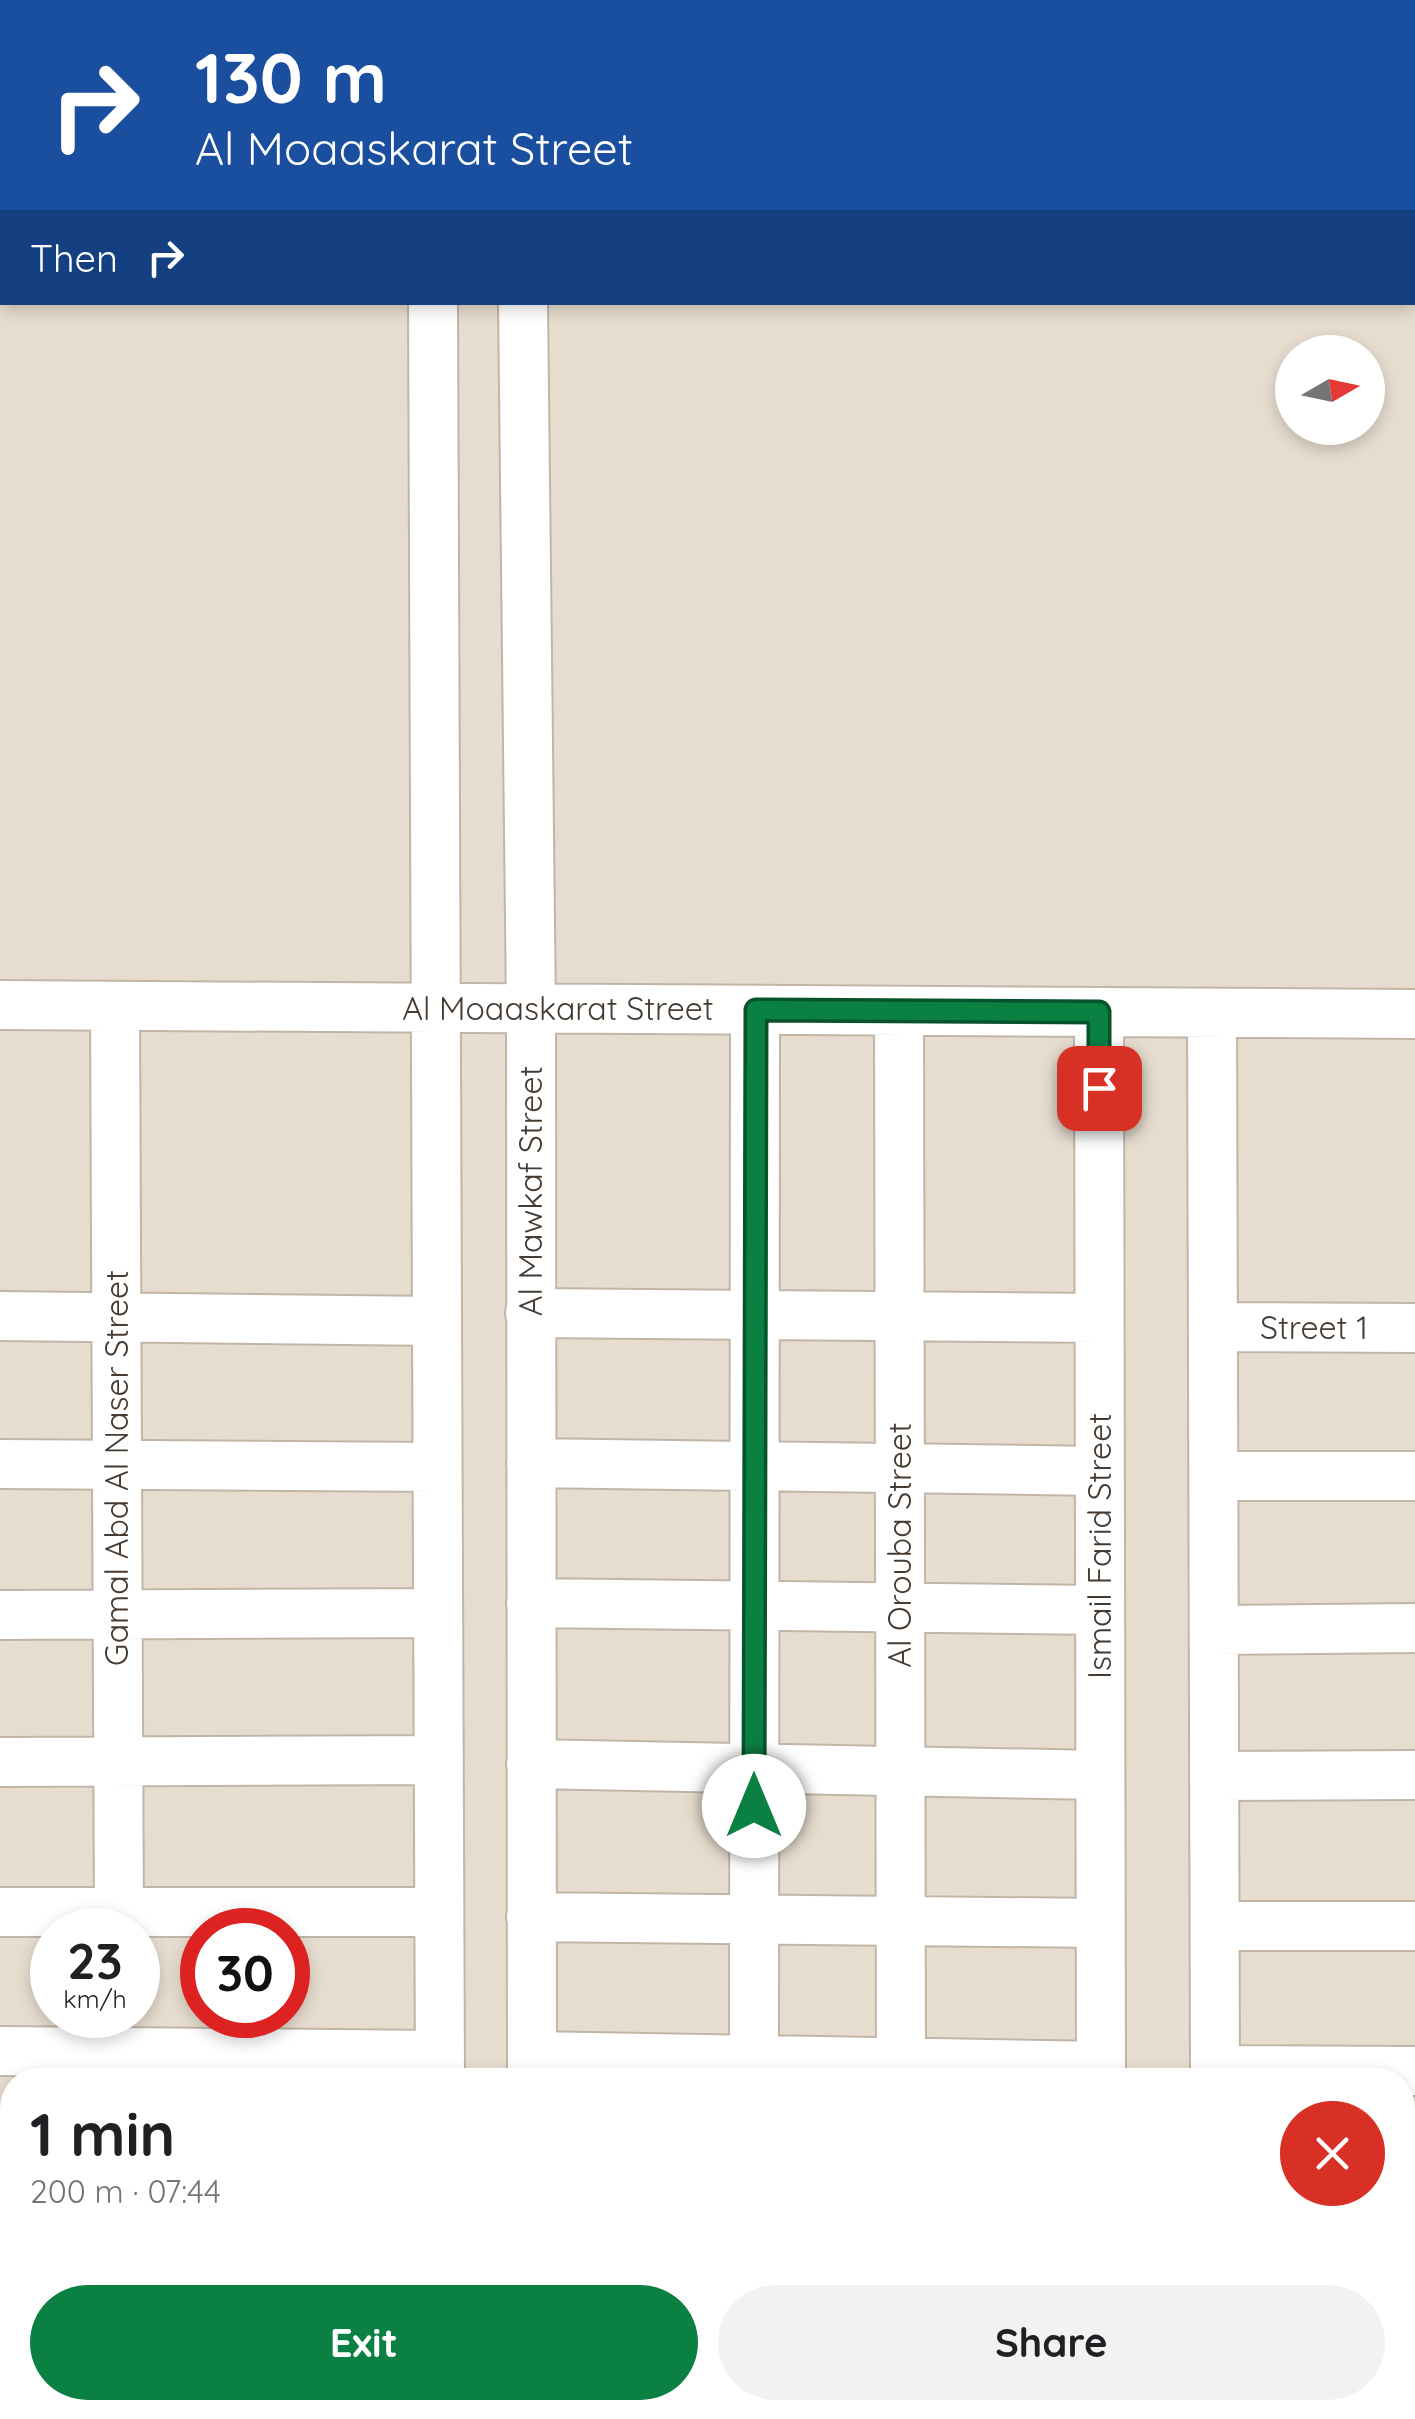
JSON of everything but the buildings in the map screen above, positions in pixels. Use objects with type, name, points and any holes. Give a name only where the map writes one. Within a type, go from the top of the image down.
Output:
[{"type":"street","points":[[0,2051],[120,2049],[440,2067],[433,305]]},
{"type":"street","name":"Al Mawkaf Street","points":[[523,305],[531,1009],[532,2068]]},
{"type":"street","name":"Al Moaaskarat Street","points":[[0,1005],[1415,1014]]},
{"type":"street","name":"Gamal Abd Al Naser Street","points":[[115,1006],[119,1908]]},
{"type":"street","points":[[754,2068],[756,1010]]},
{"type":"street","name":"Al Orouba Street","points":[[899,1011],[901,2068]]},
{"type":"street","name":"Ismail Farid Street","points":[[1099,1012],[1101,2068]]},
{"type":"street","points":[[1212,1013],[1215,2068]]},
{"type":"street","points":[[530,1313],[1099,1318]]},
{"type":"street","points":[[0,1316],[437,1322]]},
{"type":"street","name":"Street 1","points":[[1214,1327],[1415,1328]]},
{"type":"street","points":[[531,1463],[1099,1471]]},
{"type":"street","points":[[0,1464],[437,1467]]},
{"type":"street","points":[[1214,1476],[1415,1476]]},
{"type":"street","points":[[531,1603],[1100,1610]]},
{"type":"street","points":[[0,1616],[438,1613]]},
{"type":"street","points":[[1214,1630],[1415,1628]]},
{"type":"street","points":[[0,1762],[438,1760]]},
{"type":"street","points":[[531,1764],[1100,1776]]},
{"type":"street","points":[[1214,1776],[1415,1775]]},
{"type":"street","points":[[0,1912],[30,1914]]},
{"type":"street","points":[[160,1920],[439,1912]]},
{"type":"street","points":[[532,1918],[1100,1923]]},
{"type":"street","points":[[1215,1926],[1415,1926]]},
{"type":"shaded area","points":[[0,305],[1415,305],[1415,2068],[0,2068]]},
{"type":"route","points":[[754,1806],[756,1010],[1099,1012],[1099,1088]]}]
